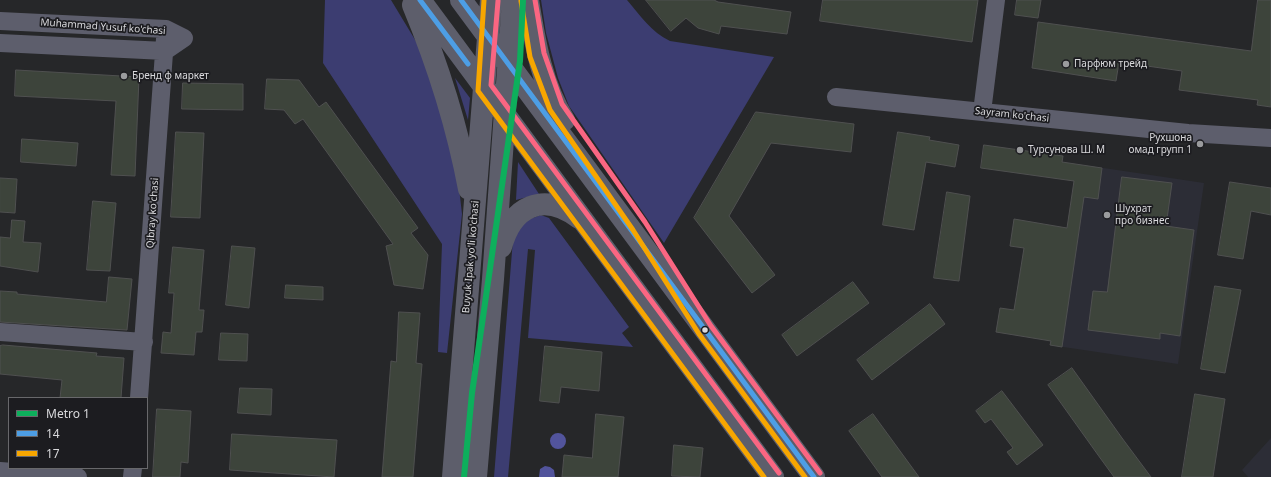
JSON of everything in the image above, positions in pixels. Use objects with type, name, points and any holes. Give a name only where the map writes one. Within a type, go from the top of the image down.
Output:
[{"type":"main road","points":[[410,0],[431,47],[449,103],[475,216]]},
{"type":"main road","points":[[420,0],[773,477]]},
{"type":"main road","points":[[461,0],[814,477]]},
{"type":"main road","name":"Buyuk Ipak yo'li ko'chasi","points":[[453,477],[475,216],[491,0]]},
{"type":"main road","points":[[476,477],[493,279],[513,0]]},
{"type":"main road","points":[[528,0],[537,55],[556,108],[640,226],[705,330]]},
{"type":"main road","points":[[493,279],[508,228],[513,219],[528,208],[538,206],[555,206],[569,212],[586,224]]},
{"type":"street","points":[[982,112],[996,0]]},
{"type":"street","name":"Muhammad Yusuf ko'chasi","points":[[0,21],[166,29]]},
{"type":"street","name":"Qibray ko'chasi","points":[[139,397],[166,29]]},
{"type":"street","name":"Muhammad Yusuf ko'chasi","points":[[0,43],[165,51]]},
{"type":"street","name":"Sayram ko'chasi","points":[[836,97],[1188,133],[1271,138]]},
{"type":"street","name":"Sayram ko'chasi","points":[[1188,133],[1271,148]]},
{"type":"street","points":[[0,332],[144,338]]},
{"type":"street","points":[[0,471],[78,477]]},
{"type":"shaded area","points":[[325,0],[391,0],[417,43],[430,72],[458,179],[462,214],[447,353],[438,352],[442,244],[323,63]]},
{"type":"shaded area","points":[[541,0],[627,0],[651,28],[670,41],[774,57],[664,243],[569,106],[558,78],[546,33]]},
{"type":"shaded area","points":[[455,78],[470,98],[468,120]]},
{"type":"shaded area","points":[[518,162],[539,194],[516,200]]},
{"type":"shaded area","points":[[1077,164],[1204,183],[1178,364],[1050,345]]},
{"type":"shaded area","points":[[541,215],[549,218],[629,327],[622,333],[633,347],[528,338],[535,250],[528,249],[508,477],[494,477],[513,239],[524,221]]},
{"type":"shaded area","points":[[555,433],[561,433],[566,438],[564,447],[561,449],[555,449],[550,444],[550,438]]},
{"type":"shaded area","points":[[1271,438],[1271,477],[1248,477],[1242,470]]},
{"type":"shaded area","points":[[545,466],[554,470],[555,477],[539,477],[540,469]]},
{"type":"building","points":[[646,0],[714,0],[718,2],[791,12],[787,34],[721,26],[719,34],[698,28],[686,18],[671,31]]},
{"type":"building","points":[[823,0],[978,0],[972,42],[820,21]]},
{"type":"building","points":[[1017,0],[1041,0],[1038,18],[1015,15]]},
{"type":"building","points":[[1258,0],[1271,0],[1271,107],[1257,105],[1258,100],[1179,90],[1182,71],[1119,62],[1116,81],[1032,68],[1038,22],[1251,51]]},
{"type":"building","points":[[16,70],[139,77],[135,176],[111,175],[116,101],[15,96]]},
{"type":"building","points":[[267,79],[299,80],[319,107],[326,102],[418,228],[411,233],[428,255],[423,289],[394,285],[386,246],[393,244],[303,119],[295,124],[284,110],[265,109]]},
{"type":"building","points":[[183,83],[243,84],[243,110],[182,109]]},
{"type":"building","points":[[756,112],[854,124],[851,152],[771,143],[729,216],[775,275],[752,293],[694,218]]},
{"type":"building","points":[[176,132],[204,133],[200,218],[171,217]]},
{"type":"building","points":[[898,132],[930,137],[929,140],[959,145],[955,167],[926,162],[914,230],[883,225]]},
{"type":"building","points":[[22,139],[78,143],[76,166],[21,162]]},
{"type":"building","points":[[984,145],[1063,156],[1062,162],[1102,168],[1098,199],[1084,197],[1062,347],[1050,345],[1051,341],[996,332],[1000,308],[1014,310],[1024,248],[1010,246],[1014,219],[1067,228],[1074,181],[981,168]]},
{"type":"building","points":[[1122,177],[1172,183],[1166,226],[1194,230],[1180,336],[1160,333],[1160,339],[1088,330],[1093,291],[1107,292]]},
{"type":"building","points":[[0,178],[17,179],[15,213],[0,212]]},
{"type":"building","points":[[1230,182],[1271,188],[1271,215],[1251,211],[1243,259],[1218,255]]},
{"type":"building","points":[[947,192],[970,196],[959,281],[934,278]]},
{"type":"building","points":[[93,201],[116,203],[110,271],[87,270]]},
{"type":"building","points":[[12,220],[25,221],[23,242],[41,243],[38,272],[0,266],[0,237],[10,238]]},
{"type":"building","points":[[232,246],[255,248],[249,308],[226,305]]},
{"type":"building","points":[[173,247],[204,250],[199,310],[204,310],[202,332],[196,332],[194,355],[161,353],[163,332],[171,333],[174,293],[169,293]]},
{"type":"building","points":[[109,277],[132,279],[127,330],[0,322],[0,291],[17,292],[17,294],[106,302]]},
{"type":"building","points":[[853,282],[869,303],[797,356],[782,335]]},
{"type":"building","points":[[286,285],[323,287],[323,300],[285,298]]},
{"type":"building","points":[[1215,286],[1241,290],[1225,373],[1201,369]]},
{"type":"building","points":[[930,304],[945,324],[872,380],[857,360]]},
{"type":"building","points":[[399,312],[420,313],[416,363],[422,364],[413,477],[382,477],[391,361],[396,362]]},
{"type":"building","points":[[221,333],[248,334],[247,361],[219,360]]},
{"type":"building","points":[[3,345],[97,353],[96,356],[124,358],[121,397],[60,397],[62,380],[0,374],[0,346]]},
{"type":"building","points":[[545,346],[602,352],[599,391],[561,387],[559,403],[540,401]]},
{"type":"building","points":[[1072,368],[1151,477],[1114,477],[1098,455],[1048,385]]},
{"type":"building","points":[[240,388],[272,389],[271,415],[238,413]]},
{"type":"building","points":[[1002,391],[1043,445],[1017,465],[1007,452],[1013,448],[991,419],[985,423],[976,411]]},
{"type":"building","points":[[1195,394],[1225,399],[1213,477],[1182,477]]},
{"type":"building","points":[[157,409],[191,411],[188,463],[181,462],[180,477],[153,477]]},
{"type":"building","points":[[596,414],[624,417],[618,477],[562,477],[564,455],[592,458]]},
{"type":"building","points":[[873,414],[919,477],[882,477],[849,431]]},
{"type":"building","points":[[232,434],[337,440],[334,477],[230,470]]},
{"type":"building","points":[[674,445],[703,448],[700,477],[672,476]]},
{"type":"metro line","name":"1","points":[[464,477],[472,393],[520,61],[523,0]]},
{"type":"transit line","name":"14","points":[[420,0],[468,64]]},
{"type":"transit line","name":"14","points":[[461,0],[814,477]]},
{"type":"transit line","name":"17","points":[[484,0],[478,91],[764,477]]},
{"type":"transit line","points":[[535,0],[544,53],[562,104],[645,222],[711,326],[820,473]]},
{"type":"transit line","points":[[498,1],[491,85],[779,473]]},
{"type":"transit line","name":"17","points":[[521,1],[530,57],[550,110],[633,230],[699,334],[805,477]]},
{"type":"place","name":"Парфюм трейд","points":[[1066,64]]},
{"type":"place","name":"Бренд ф маркет","points":[[124,76]]},
{"type":"place","name":"Рухшона омад групп 1","points":[[1200,144]]},
{"type":"place","name":"Турсунова Ш. М","points":[[1020,150]]},
{"type":"place","name":"Шухрат про бизнес","points":[[1107,215]]}]
